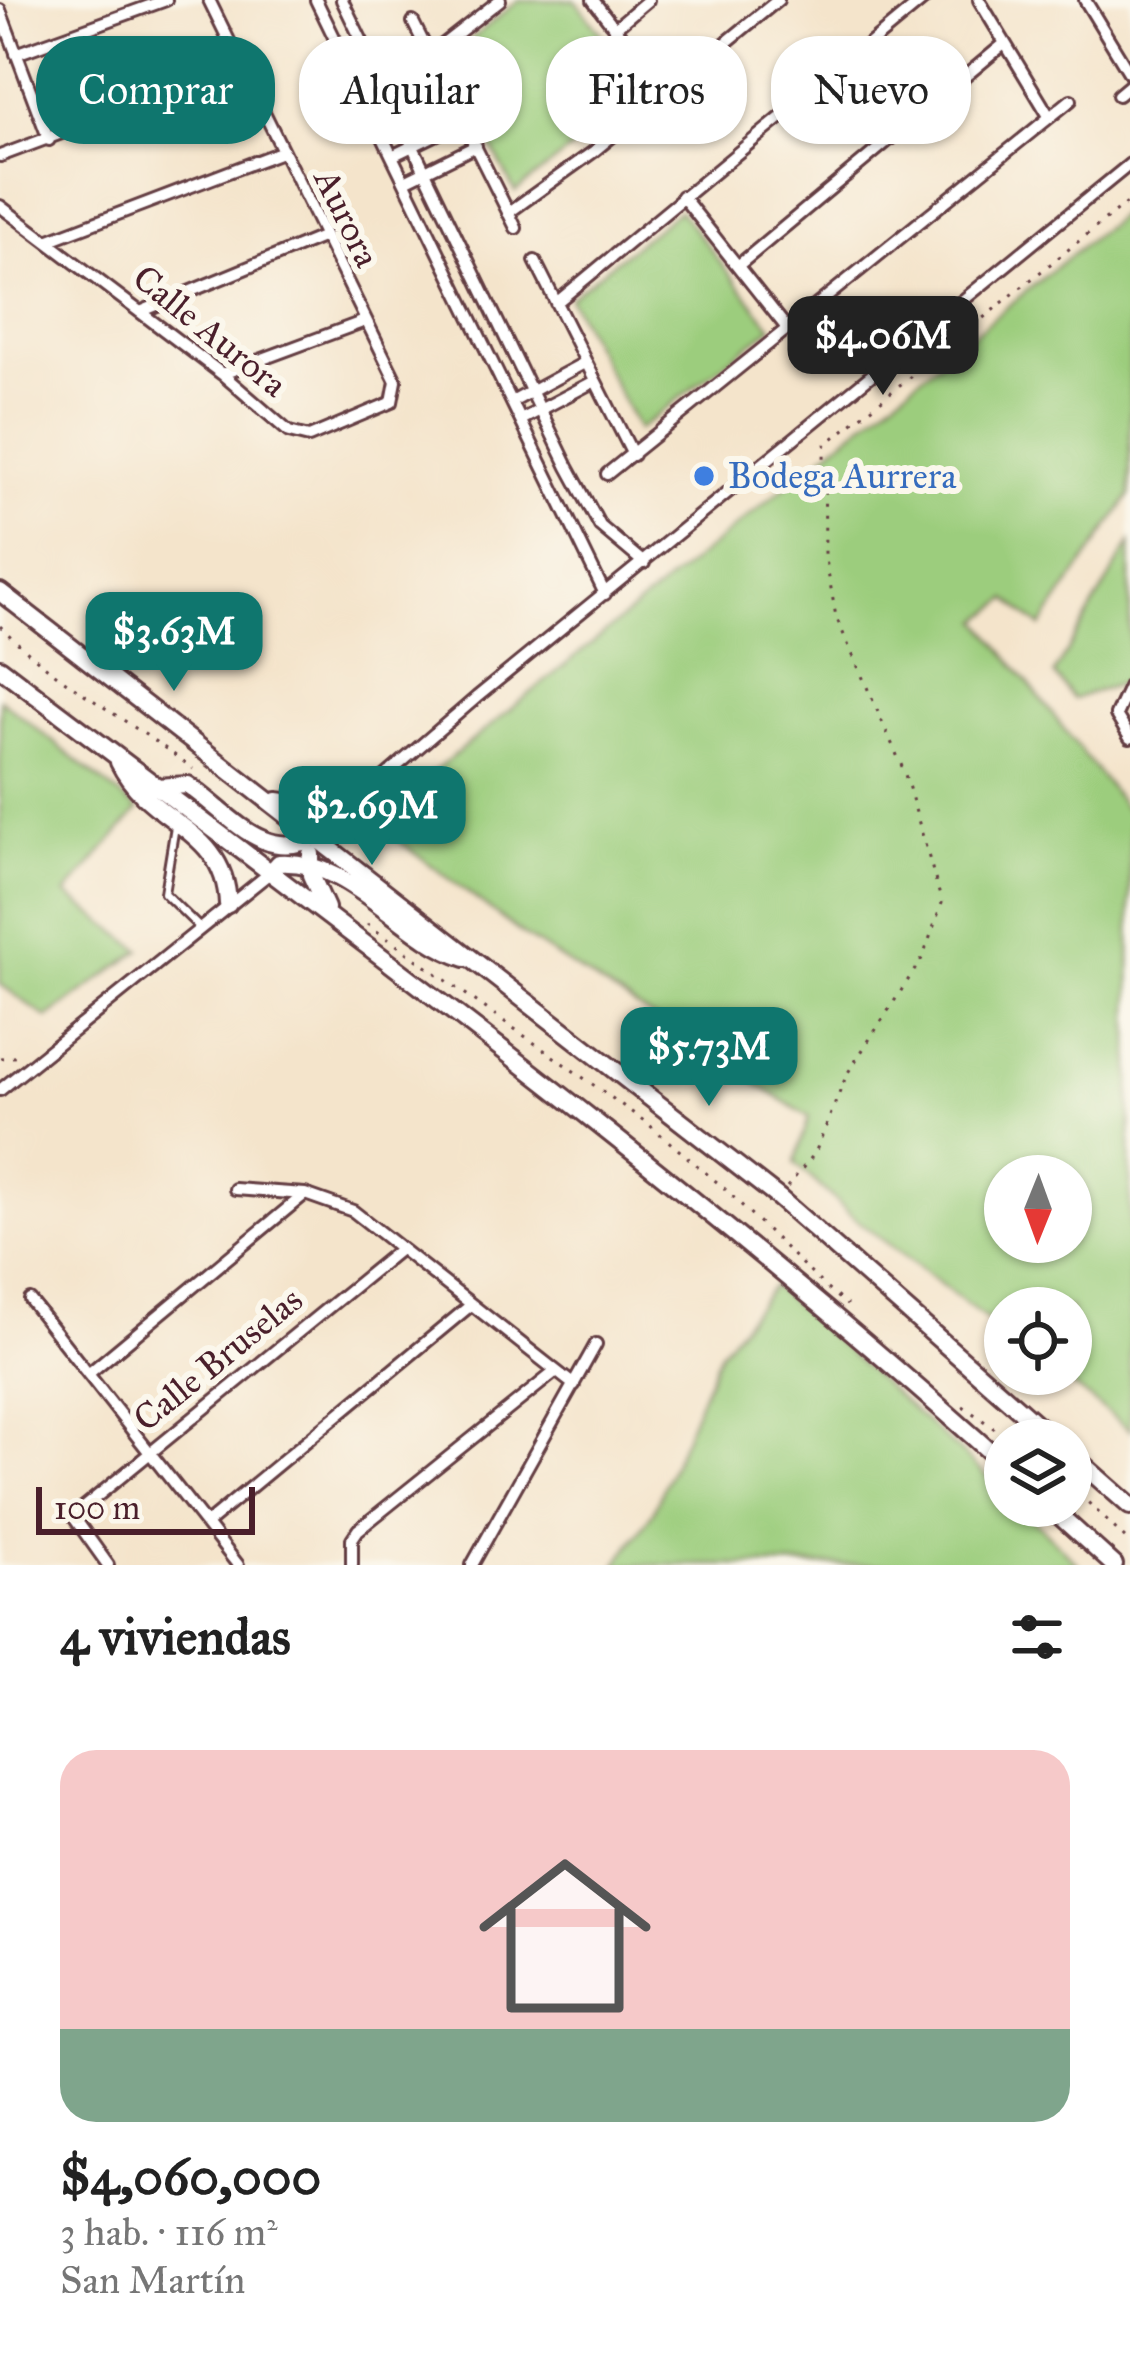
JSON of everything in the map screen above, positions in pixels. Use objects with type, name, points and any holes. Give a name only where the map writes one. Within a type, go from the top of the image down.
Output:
[{"type":"main road","points":[[0,592],[778,1198],[1030,1419]]},
{"type":"main road","points":[[0,668],[332,916],[808,1291],[984,1446]]},
{"type":"main road","points":[[116,756],[130,786],[219,857],[227,876],[228,904]]},
{"type":"main road","points":[[157,787],[188,784],[267,844],[291,848],[316,836]]},
{"type":"main road","points":[[266,798],[324,807],[353,800]]},
{"type":"main road","points":[[316,836],[309,862],[332,916]]},
{"type":"main road","points":[[271,872],[279,863],[309,862],[350,884],[433,947],[477,962]]},
{"type":"main road","points":[[332,916],[327,895],[337,884],[350,884]]},
{"type":"main road","points":[[1092,1473],[1130,1506]]},
{"type":"main road","points":[[1072,1527],[1114,1565]]},
{"type":"street","points":[[16,54],[166,0]]},
{"type":"street","name":"Aurora","points":[[209,0],[226,36]]},
{"type":"street","points":[[316,0],[605,594]]},
{"type":"street","points":[[342,0],[600,526],[644,563]]},
{"type":"street","points":[[454,36],[500,0]]},
{"type":"street","points":[[593,0],[623,36]]},
{"type":"street","points":[[616,27],[648,0]]},
{"type":"street","points":[[733,36],[778,0]]},
{"type":"street","points":[[556,303],[923,0]]},
{"type":"street","points":[[979,0],[1049,116]]},
{"type":"street","points":[[1084,0],[1130,74]]},
{"type":"street","points":[[0,10],[36,106]]},
{"type":"street","points":[[413,22],[421,36]]},
{"type":"street","points":[[740,264],[1004,44]]},
{"type":"street","points":[[1118,94],[1130,85]]},
{"type":"street","points":[[607,473],[1071,100]]},
{"type":"street","name":"Aurora","points":[[275,139],[396,381],[395,397]]},
{"type":"street","points":[[0,156],[37,144]]},
{"type":"street","points":[[392,155],[418,144]]},
{"type":"street","points":[[508,213],[602,144]]},
{"type":"street","points":[[405,182],[476,146],[516,228]]},
{"type":"street","points":[[47,241],[281,152]]},
{"type":"street","points":[[316,836],[353,800],[1130,164]]},
{"type":"street","points":[[682,196],[786,327]]},
{"type":"street","name":"Calle Aurora","points":[[0,206],[299,437],[384,410],[395,397]]},
{"type":"street","points":[[140,312],[322,237]]},
{"type":"street","points":[[535,261],[632,455]]},
{"type":"street","points":[[222,374],[365,320]]},
{"type":"street","points":[[512,402],[586,362]]},
{"type":"street","points":[[520,420],[596,381]]},
{"type":"street","points":[[1130,685],[1122,708],[1130,738]]},
{"type":"street","points":[[0,1090],[198,926],[271,872]]},
{"type":"street","points":[[235,1189],[305,1194],[352,1211],[574,1385]]},
{"type":"street","points":[[88,1374],[305,1194]]},
{"type":"street","name":"Calle Bruselas","points":[[108,1565],[73,1516],[400,1249]]},
{"type":"street","points":[[30,1300],[238,1565]]},
{"type":"street","points":[[206,1524],[471,1305]]},
{"type":"street","points":[[472,1565],[596,1344]]},
{"type":"street","points":[[352,1565],[352,1539],[358,1530],[556,1371]]},
{"type":"lane","points":[[175,822],[164,893],[198,926]]},
{"type":"path","points":[[778,1198],[815,1153],[847,1074],[923,957],[942,903],[904,772],[836,617],[825,554],[824,446],[1130,200]]},
{"type":"path","points":[[0,626],[63,683],[106,705],[203,776]]},
{"type":"path","points":[[356,916],[647,1124],[724,1188],[860,1318]]},
{"type":"path","points":[[961,1404],[984,1421]]},
{"type":"path","points":[[1092,1506],[1130,1543]]},
{"type":"green space","points":[[519,0],[575,0],[603,36],[546,36],[546,144],[578,144],[515,192],[490,144],[522,144],[522,36],[475,36]]},
{"type":"green space","points":[[1130,207],[1130,495],[1041,627],[1008,599],[980,621],[1130,814],[1130,1430],[1084,1395],[1092,1395],[1092,1287],[984,1287],[984,1318],[853,1217],[795,1163],[809,1117],[526,937],[373,821]]},
{"type":"green space","points":[[679,210],[772,327],[638,430],[569,298]]},
{"type":"green space","points":[[1130,543],[1130,670],[1122,683],[1073,699],[1054,674]]},
{"type":"green space","points":[[0,699],[138,810],[66,894],[141,950],[47,1018],[0,984]]},
{"type":"green space","points":[[773,1286],[984,1473],[984,1527],[1040,1527],[1079,1565],[616,1565],[653,1512],[720,1352]]},
{"type":"place","name":"Bodega Aurrera","points":[[704,476]]}]
